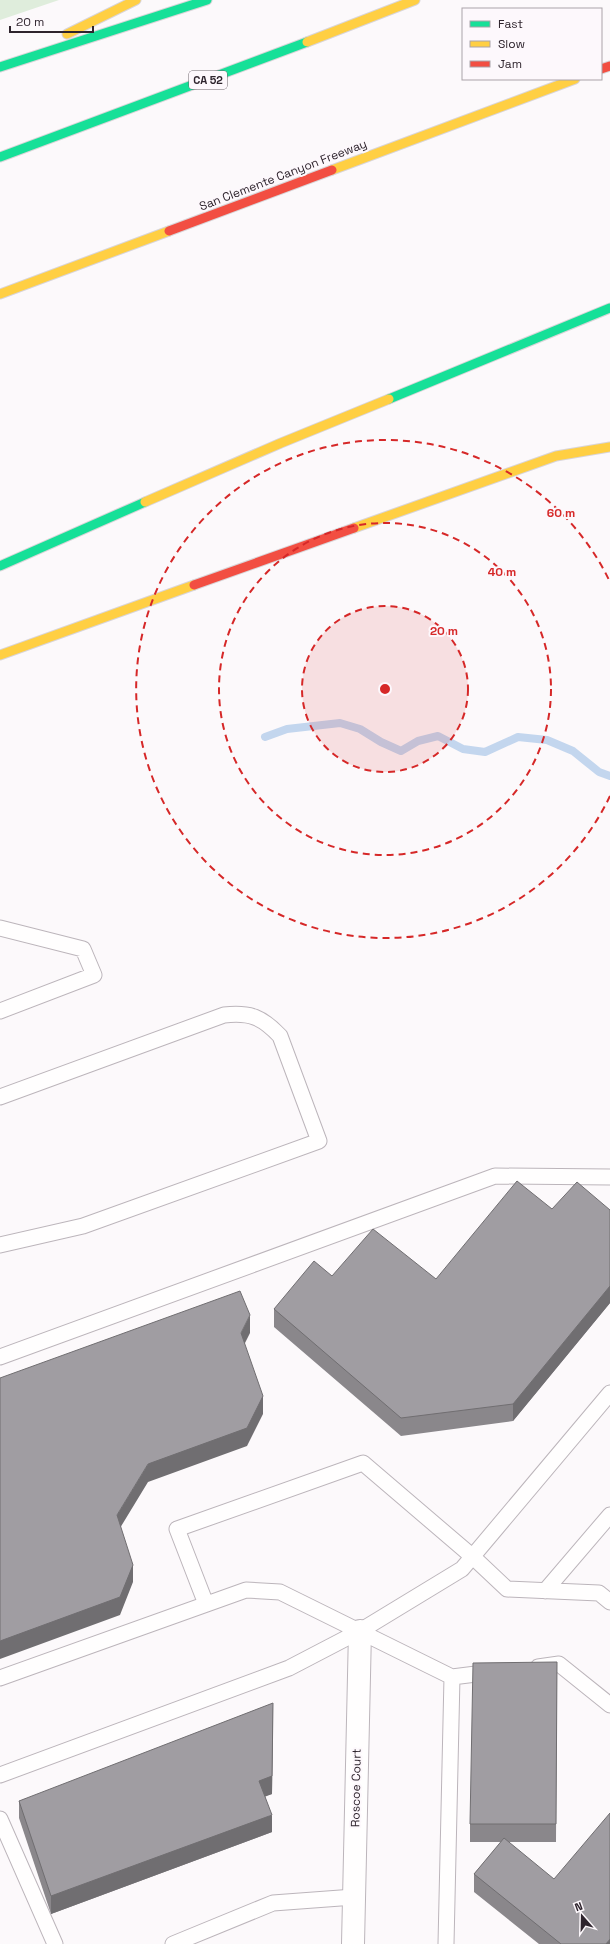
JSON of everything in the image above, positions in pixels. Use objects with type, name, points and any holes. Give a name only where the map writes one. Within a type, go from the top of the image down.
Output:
[{"type":"highway","points":[[0,67],[136,0]]},
{"type":"highway","points":[[0,67],[207,0]]},
{"type":"highway","name":"CA 52","points":[[0,157],[247,66],[415,0]]},
{"type":"highway","name":"San Clemente Canyon Freeway","points":[[0,294],[572,80]]},
{"type":"highway","points":[[0,566],[281,443],[610,308]]},
{"type":"highway","points":[[0,655],[556,456],[610,447]]},
{"type":"street","name":"Roscoe Court","points":[[353,1944],[360,1631]]},
{"type":"lane","points":[[0,928],[83,949],[94,975],[0,1011]]},
{"type":"lane","points":[[0,1097],[224,1015],[240,1013],[256,1016],[269,1025],[280,1036],[319,1141],[83,1226],[0,1245]]},
{"type":"lane","points":[[0,1357],[495,1176],[610,1177]]},
{"type":"lane","points":[[0,1775],[289,1668],[360,1631],[462,1569],[610,1393]]},
{"type":"lane","points":[[206,1604],[177,1529],[363,1463],[473,1557],[507,1589],[599,1593],[610,1602]]},
{"type":"lane","points":[[545,1591],[610,1515]]},
{"type":"lane","points":[[0,1678],[246,1590],[280,1592],[452,1677],[505,1671]]},
{"type":"lane","points":[[520,1669],[559,1664],[610,1705]]},
{"type":"lane","points":[[446,1944],[452,1677]]},
{"type":"lane","points":[[0,1819],[55,1944]]},
{"type":"lane","points":[[173,1944],[273,1903],[354,1897]]},
{"type":"green space","points":[[0,0],[59,0],[0,20]]},
{"type":"building","points":[[517,1181],[552,1209],[577,1182],[610,1210],[610,1286],[513,1404],[401,1418],[274,1309],[314,1261],[332,1276],[373,1229],[436,1279]]},
{"type":"building","points":[[240,1291],[250,1315],[241,1333],[263,1396],[247,1428],[148,1464],[117,1515],[133,1565],[120,1597],[0,1641],[0,1378]]},
{"type":"building","points":[[557,1662],[556,1824],[470,1824],[473,1663]]},
{"type":"building","points":[[273,1703],[272,1776],[259,1781],[272,1815],[51,1896],[19,1801]]},
{"type":"building","points":[[610,1813],[610,1939],[606,1944],[561,1944],[474,1874],[504,1838],[554,1879]]},
{"type":"waterway","points":[[265,737],[287,729],[340,723],[360,729],[381,742],[401,751],[418,741],[438,736],[463,749],[485,752],[518,737],[547,740],[573,751],[599,772],[610,776]]},
{"type":"traffic: fast","points":[[0,67],[207,0]]},
{"type":"traffic: fast","points":[[0,157],[307,42]]},
{"type":"traffic: fast","points":[[389,399],[610,308]]},
{"type":"traffic: fast","points":[[0,566],[145,502]]},
{"type":"traffic: slow","points":[[67,34],[136,0]]},
{"type":"traffic: slow","points":[[307,42],[415,0]]},
{"type":"traffic: slow","points":[[332,170],[572,80]]},
{"type":"traffic: slow","points":[[0,294],[169,231]]},
{"type":"traffic: slow","points":[[145,502],[281,443],[389,399]]},
{"type":"traffic: slow","points":[[354,528],[556,456],[610,447]]},
{"type":"traffic: slow","points":[[0,655],[194,585]]},
{"type":"traffic: jam","points":[[602,69],[610,66]]},
{"type":"traffic: jam","points":[[169,231],[332,170]]},
{"type":"traffic: jam","points":[[194,585],[354,528]]}]
